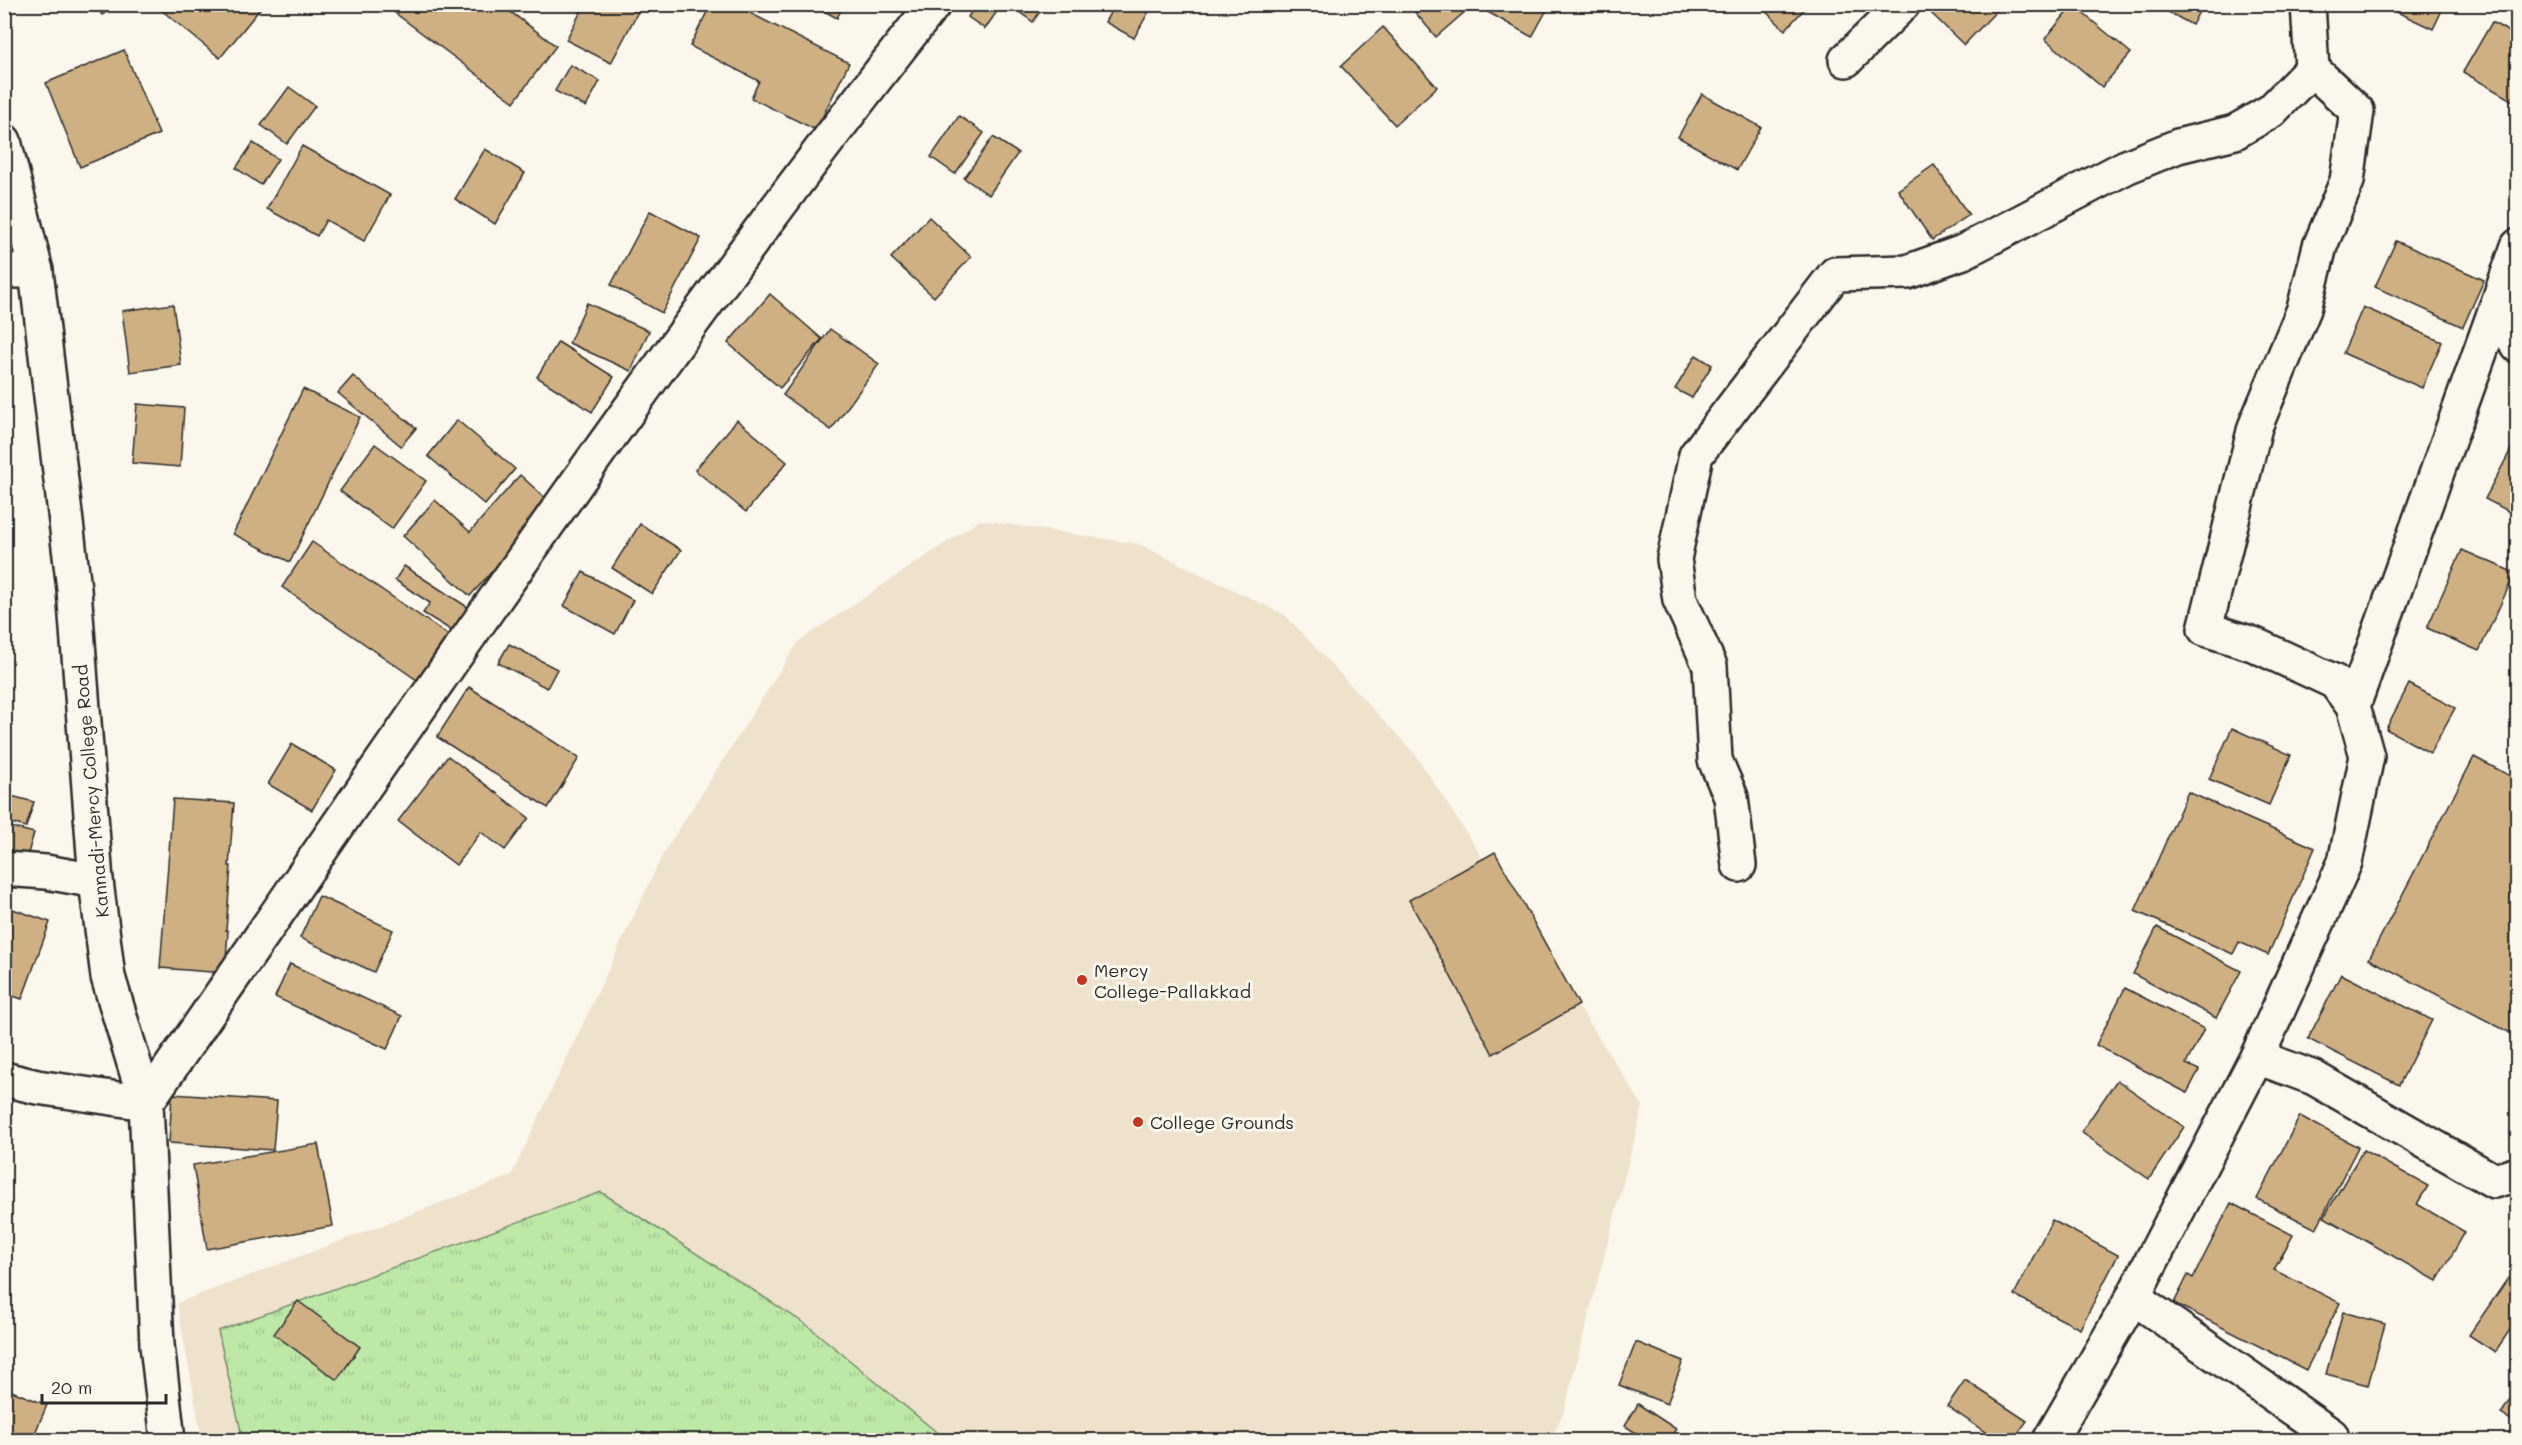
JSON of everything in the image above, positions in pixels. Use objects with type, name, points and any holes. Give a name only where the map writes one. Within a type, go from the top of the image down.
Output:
[{"type":"street","points":[[4,1079],[37,1087],[146,1103],[628,412],[834,130],[934,4]]},
{"type":"street","points":[[1846,60],[1903,4]]},
{"type":"street","points":[[2050,1440],[2133,1297],[2257,1056],[2345,862],[2367,756],[2353,705],[2335,682],[2253,644],[2205,629],[2255,427],[2304,309],[2320,246],[2347,181],[2357,111],[2312,69],[2308,4]]},
{"type":"street","points":[[1739,865],[1731,797],[1715,760],[1710,666],[1680,600],[1674,559],[1696,455],[1834,274],[1907,272],[1963,252],[2126,167],[2178,146],[2235,132],[2271,111],[2312,69]]},
{"type":"street","name":"Kannadi-Mercy College Road","points":[[4,141],[20,271],[74,589],[96,881],[108,977],[146,1103],[158,1345],[168,1440]]},
{"type":"street","points":[[2353,705],[2517,246]]},
{"type":"street","points":[[2496,308],[2517,346]]},
{"type":"street","points":[[4,869],[46,872],[96,881]]},
{"type":"street","points":[[2257,1056],[2314,1078],[2494,1181],[2517,1174]]},
{"type":"street","points":[[2133,1297],[2331,1435],[2328,1440]]},
{"type":"shaded area","name":"Mercy College-Pallakkad","points":[[980,520],[1139,544],[1285,615],[1415,754],[1643,1106],[1564,1411],[1551,1440],[202,1440],[177,1303],[511,1176],[663,854],[799,641]]},
{"type":"green space","points":[[601,1192],[807,1325],[946,1440],[243,1440],[218,1331]]},
{"type":"building","points":[[95,4],[119,4],[102,15]]},
{"type":"building","points":[[164,4],[264,4],[220,58],[160,9]]},
{"type":"building","points":[[383,4],[500,4],[556,46],[514,102]]},
{"type":"building","points":[[585,4],[642,4],[611,63],[566,40]]},
{"type":"building","points":[[711,4],[732,4],[849,63],[816,130],[751,98],[759,81],[690,46]]},
{"type":"building","points":[[811,4],[844,4],[837,18]]},
{"type":"building","points":[[976,4],[1002,4],[985,29],[968,17]]},
{"type":"building","points":[[1008,4],[1045,4],[1033,22]]},
{"type":"building","points":[[1115,4],[1153,4],[1134,38],[1105,22]]},
{"type":"building","points":[[1408,4],[1474,4],[1436,37]]},
{"type":"building","points":[[1488,4],[1550,4],[1532,37],[1484,10]]},
{"type":"building","points":[[1758,4],[1809,4],[1785,30]]},
{"type":"building","points":[[1942,4],[2003,4],[1964,45],[1932,14]]},
{"type":"building","points":[[2154,4],[2203,4],[2192,25]]},
{"type":"building","points":[[2380,4],[2445,4],[2433,29]]},
{"type":"building","points":[[2073,5],[2131,53],[2102,87],[2045,39]]},
{"type":"building","points":[[2492,22],[2518,37],[2518,104],[2463,72]]},
{"type":"building","points":[[1383,27],[1437,87],[1395,125],[1341,66]]},
{"type":"building","points":[[124,50],[159,134],[80,167],[46,83]]},
{"type":"building","points":[[570,65],[600,81],[586,107],[555,91]]},
{"type":"building","points":[[289,87],[315,106],[287,144],[261,125]]},
{"type":"building","points":[[1702,94],[1761,127],[1737,170],[1678,137]]},
{"type":"building","points":[[959,116],[984,133],[955,174],[931,157]]},
{"type":"building","points":[[993,137],[1018,153],[989,195],[964,178]]},
{"type":"building","points":[[253,143],[278,159],[261,185],[236,168]]},
{"type":"building","points":[[302,146],[390,195],[364,241],[326,220],[317,236],[267,209]]},
{"type":"building","points":[[485,149],[525,173],[495,224],[455,199]]},
{"type":"building","points":[[1934,165],[1969,215],[1932,240],[1898,190]]},
{"type":"building","points":[[650,211],[701,238],[662,313],[611,285]]},
{"type":"building","points":[[929,217],[971,257],[934,297],[891,258]]},
{"type":"building","points":[[2396,241],[2484,280],[2463,327],[2375,287]]},
{"type":"building","points":[[770,294],[822,339],[780,388],[728,343]]},
{"type":"building","points":[[587,303],[649,331],[631,371],[569,343]]},
{"type":"building","points":[[173,304],[181,365],[130,372],[122,311]]},
{"type":"building","points":[[2363,307],[2442,342],[2422,388],[2343,353]]},
{"type":"building","points":[[830,329],[879,364],[831,430],[783,395]]},
{"type":"building","points":[[558,342],[614,377],[592,412],[537,377]]},
{"type":"building","points":[[1696,355],[1712,365],[1692,398],[1675,389]]},
{"type":"building","points":[[353,376],[416,428],[401,446],[338,393]]},
{"type":"building","points":[[303,389],[360,417],[290,562],[233,534]]},
{"type":"building","points":[[137,404],[184,408],[180,467],[132,463]]},
{"type":"building","points":[[457,420],[515,469],[485,505],[428,456]]},
{"type":"building","points":[[737,420],[787,462],[746,512],[695,470]]},
{"type":"building","points":[[2518,439],[2518,516],[2485,499]]},
{"type":"building","points":[[375,444],[426,481],[392,529],[340,491]]},
{"type":"building","points":[[520,475],[552,504],[470,596],[403,536],[435,500],[470,532]]},
{"type":"building","points":[[640,524],[681,550],[652,594],[612,568]]},
{"type":"building","points":[[312,542],[448,635],[417,680],[282,587]]},
{"type":"building","points":[[2462,550],[2515,573],[2479,651],[2427,628]]},
{"type":"building","points":[[404,566],[469,608],[454,632],[423,613],[430,603],[395,580]]},
{"type":"building","points":[[583,572],[633,600],[615,634],[564,606]]},
{"type":"building","points":[[509,644],[557,669],[547,688],[498,663]]},
{"type":"building","points":[[2409,684],[2455,708],[2430,753],[2386,729]]},
{"type":"building","points":[[469,687],[579,758],[548,808],[437,737]]},
{"type":"building","points":[[2232,728],[2291,755],[2269,805],[2209,779]]},
{"type":"building","points":[[292,744],[336,770],[312,810],[268,784]]},
{"type":"building","points":[[448,756],[529,818],[505,850],[481,832],[456,865],[398,821]]},
{"type":"building","points":[[2474,757],[2518,780],[2518,1037],[2369,959]]},
{"type":"building","points":[[2188,792],[2315,848],[2268,955],[2239,942],[2233,954],[2135,911]]},
{"type":"building","points":[[4,794],[34,802],[26,827],[4,821]]},
{"type":"building","points":[[173,799],[234,803],[225,973],[160,968]]},
{"type":"building","points":[[4,825],[34,833],[26,860],[4,854]]},
{"type":"building","points":[[1495,852],[1579,1005],[1493,1054],[1409,900]]},
{"type":"building","points":[[319,896],[393,930],[374,972],[300,938]]},
{"type":"building","points":[[4,906],[50,922],[22,999],[4,993]]},
{"type":"building","points":[[2157,927],[2241,971],[2216,1018],[2133,974]]},
{"type":"building","points":[[290,964],[402,1016],[387,1049],[275,997]]},
{"type":"building","points":[[2341,974],[2432,1020],[2399,1085],[2308,1039]]},
{"type":"building","points":[[2125,988],[2204,1029],[2186,1064],[2199,1070],[2187,1093],[2096,1045]]},
{"type":"building","points":[[2117,1080],[2184,1127],[2149,1179],[2081,1132]]},
{"type":"building","points":[[172,1094],[277,1101],[273,1150],[169,1143]]},
{"type":"building","points":[[2300,1116],[2358,1147],[2316,1229],[2257,1199]]},
{"type":"building","points":[[318,1144],[333,1226],[207,1249],[193,1165]]},
{"type":"building","points":[[2363,1150],[2428,1186],[2417,1204],[2465,1232],[2437,1281],[2324,1217]]},
{"type":"building","points":[[2231,1203],[2293,1235],[2274,1270],[2340,1303],[2306,1370],[2174,1303],[2188,1275],[2193,1278]]},
{"type":"building","points":[[2052,1220],[2118,1255],[2080,1329],[2014,1295]]},
{"type":"building","points":[[2508,1278],[2518,1284],[2518,1318],[2495,1352],[2469,1335]]},
{"type":"building","points":[[298,1301],[360,1347],[337,1380],[274,1334]]},
{"type":"building","points":[[2343,1312],[2385,1324],[2368,1385],[2326,1374]]},
{"type":"building","points":[[1636,1342],[1683,1361],[1667,1404],[1619,1385]]},
{"type":"building","points":[[1965,1380],[2027,1421],[2013,1440],[1997,1440],[1947,1406]]},
{"type":"building","points":[[2518,1387],[2518,1424],[2501,1414]]},
{"type":"building","points":[[4,1388],[47,1405],[32,1440],[4,1440]]},
{"type":"building","points":[[1638,1404],[1676,1429],[1669,1440],[1647,1440],[1625,1426]]},
{"type":"place","name":"Mercy College-Pallakkad","points":[[1082,980]]},
{"type":"place","name":"College Grounds","points":[[1138,1122]]}]
